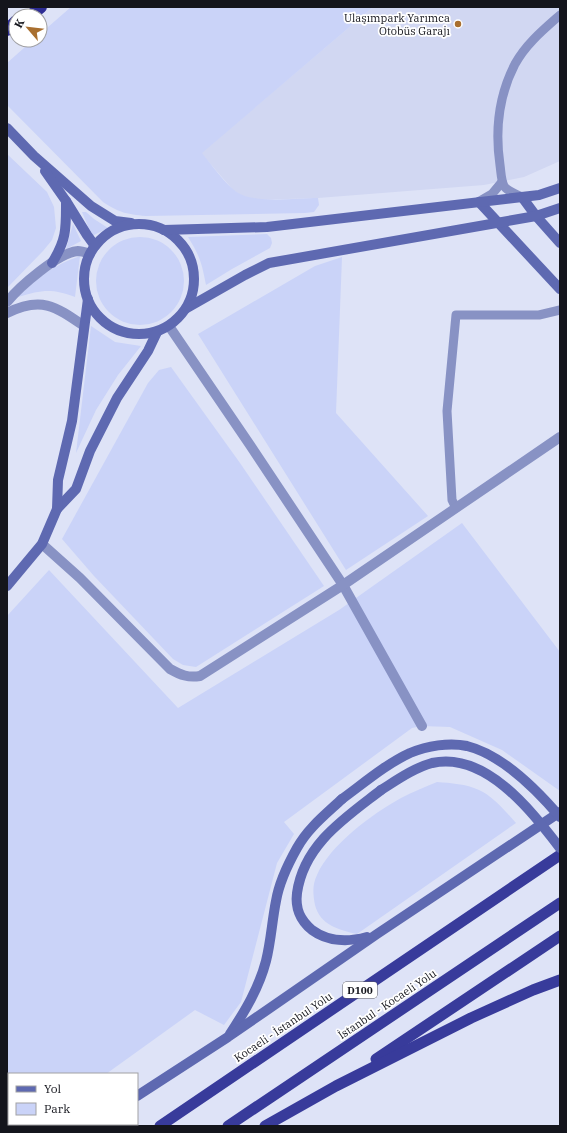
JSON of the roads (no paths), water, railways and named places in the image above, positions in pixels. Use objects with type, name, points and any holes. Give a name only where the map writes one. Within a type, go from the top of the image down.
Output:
[{"type":"highway","name":"Kocaeli - İstanbul Yolu","points":[[160,1126],[560,855]]},
{"type":"highway","name":"İstanbul - Kocaeli Yolu","points":[[228,1126],[560,903]]},
{"type":"highway","points":[[336,1086],[560,936]]},
{"type":"highway","points":[[265,1126],[336,1086],[471,1018],[533,990],[560,980]]},
{"type":"main road","points":[[7,128],[34,156],[103,215],[115,221],[151,225],[164,230],[179,240],[189,255],[194,273],[194,291],[187,308],[179,318],[169,326],[157,332],[142,334],[126,333],[112,327],[100,318],[88,300],[84,276],[93,250],[106,236],[120,228],[137,224]]},
{"type":"main road","points":[[34,156],[66,200],[87,235],[93,250]]},
{"type":"main road","points":[[164,230],[267,227],[539,195],[560,188]]},
{"type":"main road","points":[[522,197],[536,216],[560,243]]},
{"type":"main road","points":[[52,263],[60,249],[65,235],[66,200]]},
{"type":"main road","points":[[479,202],[560,289]]},
{"type":"main road","points":[[187,308],[244,275],[269,263],[536,216],[560,208]]},
{"type":"main road","points":[[57,509],[58,480],[72,421],[88,300]]},
{"type":"main road","points":[[7,586],[42,544],[57,509],[76,489],[90,451],[117,398],[148,351],[157,332]]},
{"type":"main road","points":[[228,1037],[248,1005],[259,983],[266,960],[276,900],[286,871],[297,847],[312,826],[342,799],[391,764],[411,753],[429,747],[449,744],[466,746],[481,751],[499,761],[520,777],[542,797],[560,817]]},
{"type":"main road","points":[[377,934],[355,941],[343,941],[324,937],[304,924],[298,914],[296,901],[299,881],[303,869],[317,845],[334,826],[381,790],[410,772],[433,763],[452,762],[470,766],[488,774],[506,787],[525,805],[560,848]]},
{"type":"main road","points":[[138,1095],[228,1037],[377,934],[560,812]]},
{"type":"street","points":[[7,302],[30,279],[52,263],[78,251],[93,250]]},
{"type":"street","points":[[7,313],[30,304],[42,304],[66,314],[84,326]]},
{"type":"street","points":[[169,326],[250,444],[343,585],[422,726]]},
{"type":"street","points":[[42,544],[80,578],[170,669],[191,677],[200,676],[343,585],[560,437]]},
{"type":"lane","points":[[522,197],[509,191],[502,182],[499,159],[498,122],[503,91],[515,63],[532,40],[560,15]]},
{"type":"lane","points":[[479,202],[492,194],[502,182]]},
{"type":"lane","points":[[456,508],[452,500],[447,411],[456,315],[539,315],[560,310]]},
{"type":"place","name":"Ulaşımpark Yarımca Otobüs Garajı","points":[[458,24]]}]
